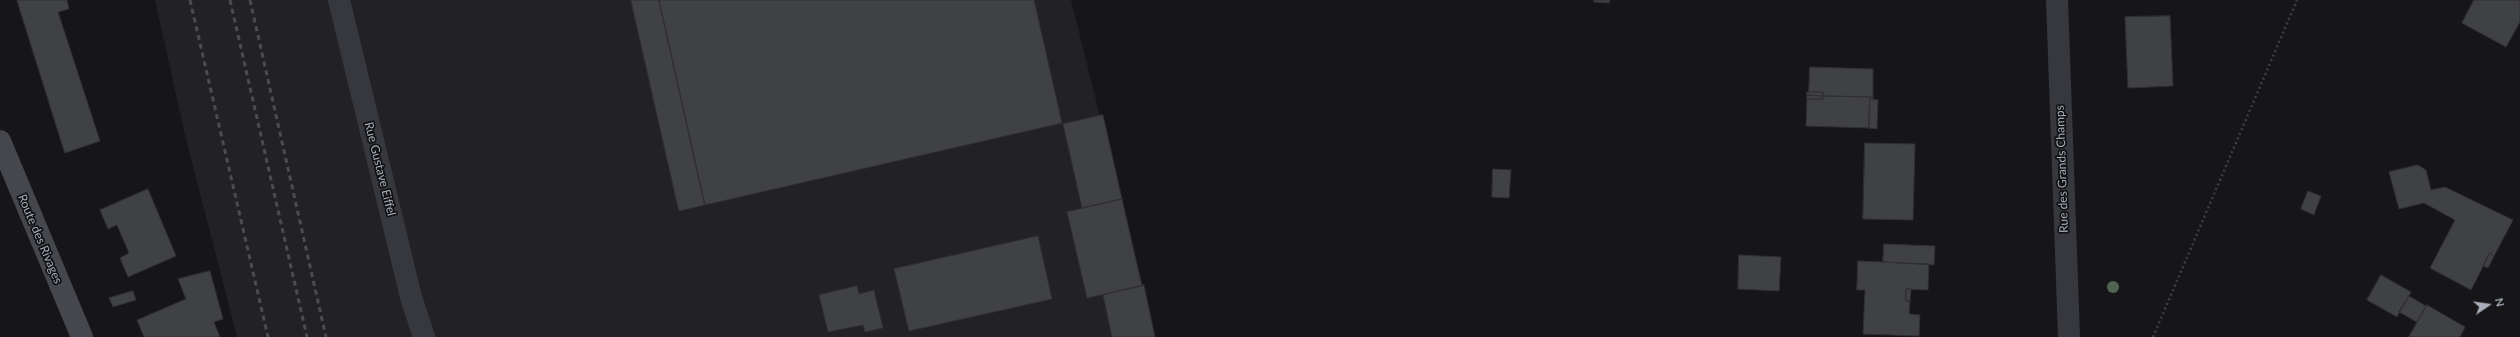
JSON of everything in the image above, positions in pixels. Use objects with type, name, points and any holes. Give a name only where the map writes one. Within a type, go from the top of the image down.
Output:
[{"type":"main road","name":"Route des Rivages","points":[[0,141],[82,337]]},
{"type":"street","name":"Rue Gustave Eiffel","points":[[339,0],[411,297],[424,337]]},
{"type":"street","name":"Rue des Grands Champs","points":[[2057,0],[2069,337]]},
{"type":"path","points":[[2153,337],[2297,0]]},
{"type":"shaded area","points":[[155,0],[1071,0],[1155,337],[237,337],[185,135]]},
{"type":"building","points":[[17,0],[67,0],[69,9],[58,12],[100,141],[65,153]]},
{"type":"building","points":[[631,0],[659,0],[705,205],[679,211]]},
{"type":"building","points":[[659,0],[1034,0],[1062,123],[705,205]]},
{"type":"building","points":[[1594,0],[1610,0],[1609,3],[1594,2]]},
{"type":"building","points":[[2474,0],[2520,0],[2520,22],[2506,47],[2462,23]]},
{"type":"building","points":[[2170,16],[2173,86],[2128,88],[2125,17]]},
{"type":"building","points":[[1810,67],[1873,69],[1873,97],[1823,96],[1823,92],[1809,92]]},
{"type":"building","points":[[1807,92],[1823,92],[1823,96],[1807,95]]},
{"type":"building","points":[[1807,95],[1823,96],[1823,99],[1807,99]]},
{"type":"building","points":[[1823,96],[1873,97],[1873,100],[1870,99],[1869,128],[1806,126],[1807,99],[1823,99]]},
{"type":"building","points":[[1870,99],[1878,100],[1877,129],[1869,128]]},
{"type":"building","points":[[1103,115],[1122,199],[1082,208],[1063,124]]},
{"type":"building","points":[[1865,143],[1915,144],[1913,220],[1863,219]]},
{"type":"building","points":[[2418,165],[2426,170],[2431,190],[2445,187],[2513,220],[2494,256],[2490,253],[2471,290],[2430,268],[2455,220],[2424,203],[2399,209],[2389,172]]},
{"type":"building","points":[[1493,169],[1511,170],[1509,198],[1492,197]]},
{"type":"building","points":[[148,189],[176,256],[128,277],[120,258],[129,253],[117,225],[108,229],[100,210]]},
{"type":"building","points":[[2308,191],[2321,196],[2314,215],[2301,209]]},
{"type":"building","points":[[1122,199],[1142,286],[1087,298],[1067,212]]},
{"type":"building","points":[[1038,236],[1052,299],[909,331],[894,269]]},
{"type":"building","points":[[1884,244],[1935,246],[1934,265],[1883,262]]},
{"type":"building","points":[[2490,253],[2494,256],[2488,268],[2483,266]]},
{"type":"building","points":[[1739,255],[1781,257],[1779,291],[1738,289]]},
{"type":"building","points":[[1858,261],[1929,264],[1928,290],[1906,289],[1906,301],[1910,301],[1909,314],[1920,315],[1919,336],[1863,334],[1865,290],[1857,290]]},
{"type":"building","points":[[210,271],[223,319],[214,322],[220,337],[144,337],[137,320],[186,299],[178,279]]},
{"type":"building","points":[[2381,275],[2411,292],[2397,317],[2367,300]]},
{"type":"building","points":[[1144,285],[1155,337],[1112,337],[1103,295]]},
{"type":"building","points":[[857,286],[859,294],[874,290],[883,328],[865,332],[863,325],[828,332],[819,295]]},
{"type":"building","points":[[1906,289],[1911,289],[1910,301],[1906,301]]},
{"type":"building","points":[[133,291],[136,300],[113,307],[109,298]]},
{"type":"building","points":[[2409,296],[2426,306],[2417,322],[2399,312]]},
{"type":"building","points":[[2427,305],[2465,327],[2460,337],[2409,337]]},
{"type":"railway","points":[[190,0],[268,337]]},
{"type":"railway","points":[[230,0],[307,337]]},
{"type":"railway","points":[[250,0],[326,337]]}]
